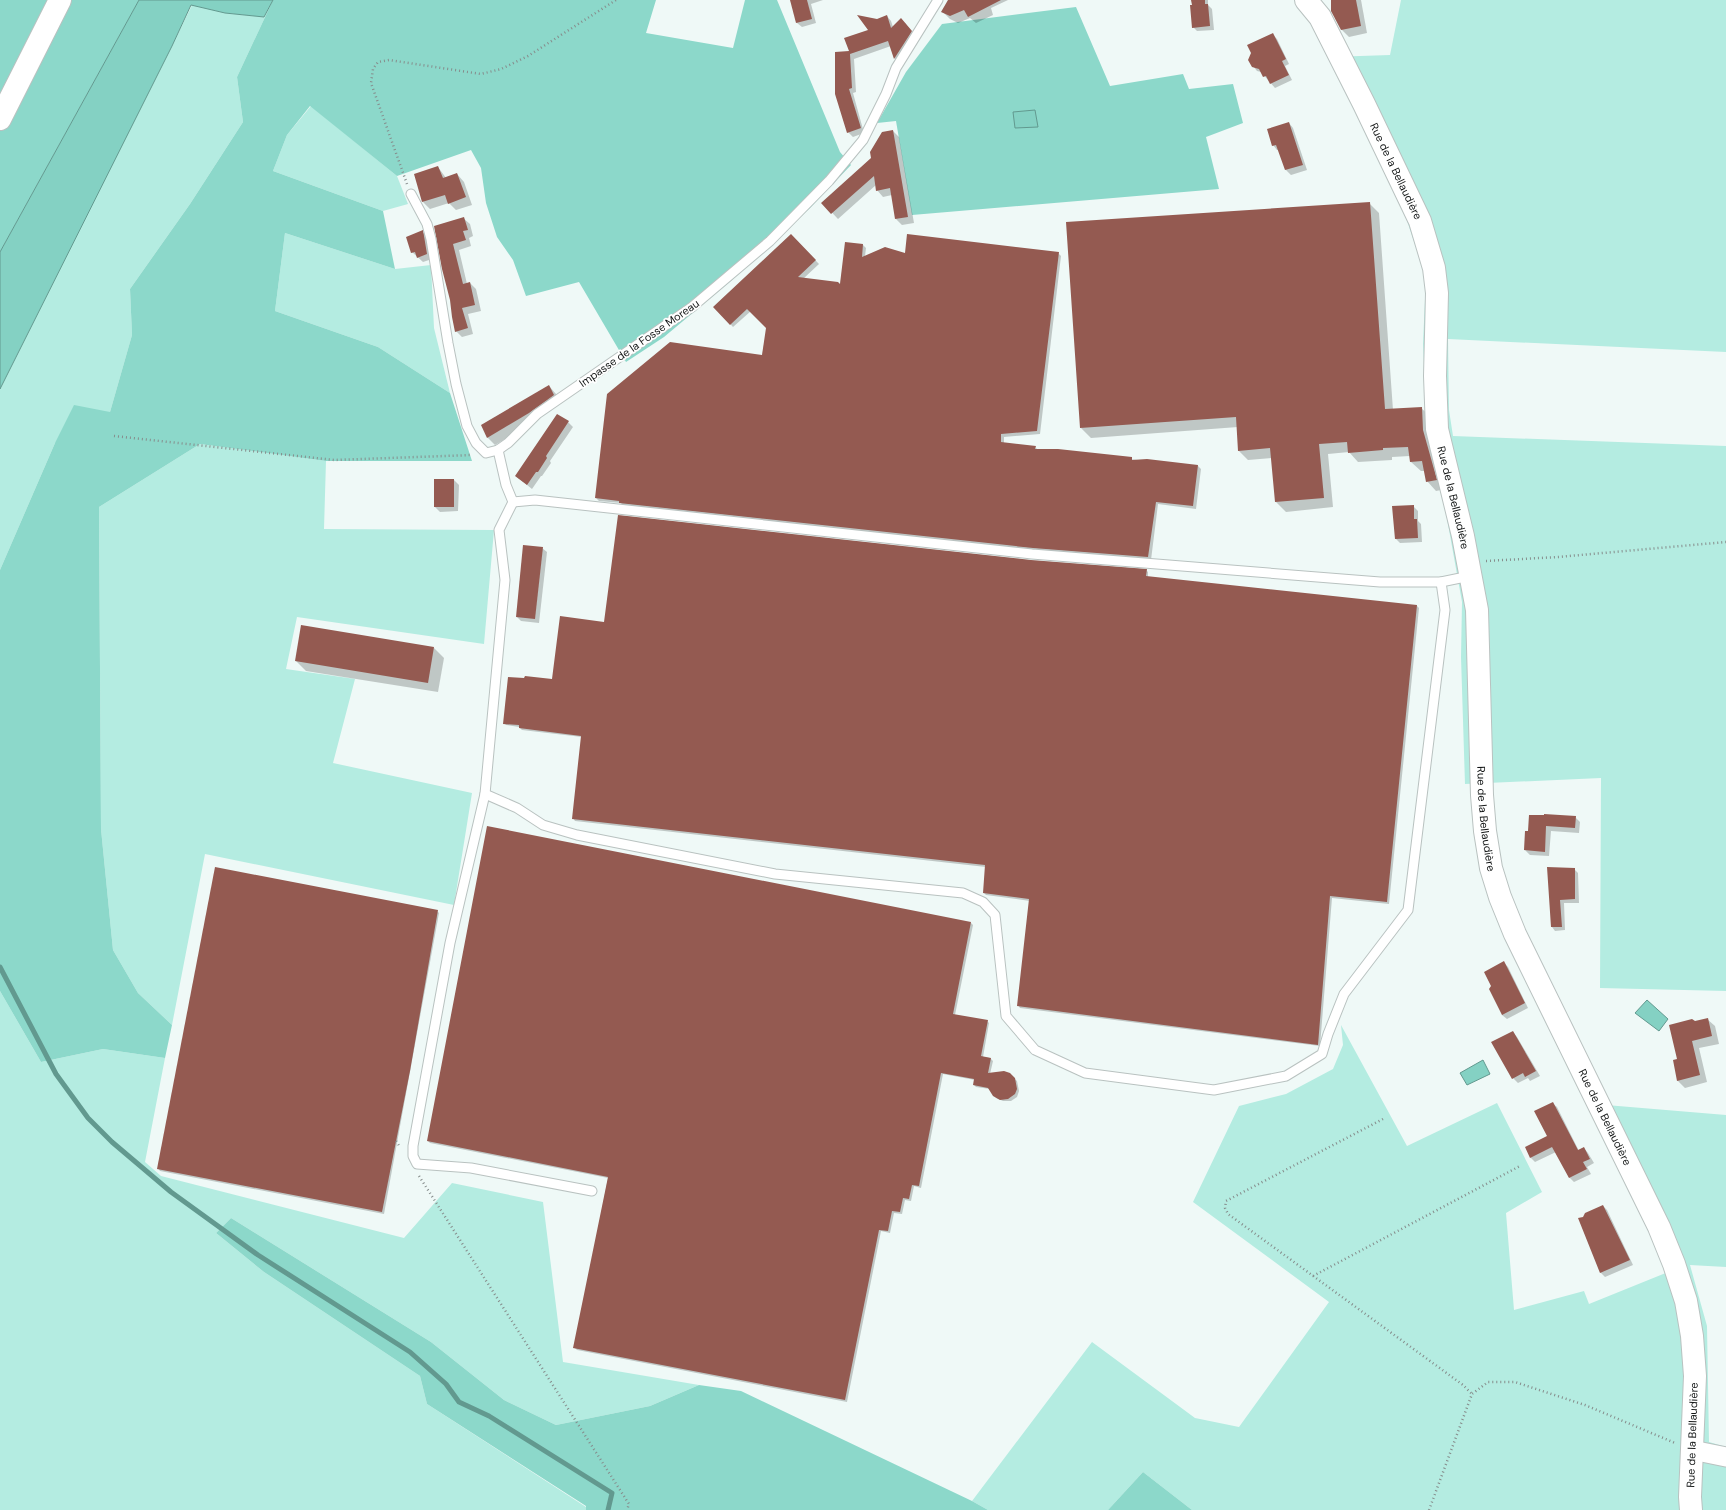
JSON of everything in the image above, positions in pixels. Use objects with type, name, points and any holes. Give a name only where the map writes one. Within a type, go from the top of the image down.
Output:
[{"type":"street","points":[[0,119],[60,0]]},
{"type":"street","name":"Rue de la Bellaudière","points":[[1306,0],[1320,17],[1364,104],[1420,221],[1434,268],[1437,293],[1435,376],[1437,428],[1469,568],[1477,610],[1482,795],[1485,831],[1492,868],[1500,897],[1515,934],[1659,1227],[1674,1264],[1686,1301],[1692,1336],[1695,1376],[1690,1497],[1691,1510]]},
{"type":"street","points":[[1692,1450],[1726,1457]]},
{"type":"lane","name":"Impasse de la Fosse Moreau","points":[[486,453],[498,450],[508,443],[537,414],[692,307],[770,241],[829,181],[863,140],[886,94],[896,68],[938,0]]},
{"type":"lane","points":[[411,194],[427,224],[431,239],[448,343],[467,426],[476,443],[486,453]]},
{"type":"lane","points":[[498,450],[506,484],[513,502],[499,530],[505,580],[485,794],[450,943],[413,1146],[413,1156],[418,1164],[471,1168],[592,1191]]},
{"type":"lane","points":[[513,502],[535,500],[1040,554],[1380,582],[1441,582],[1469,568]]},
{"type":"lane","points":[[485,794],[517,808],[543,825],[577,835],[775,874],[963,893],[983,902],[995,916],[1006,1016],[1035,1050],[1085,1073],[1214,1090],[1286,1076],[1322,1054],[1328,1034],[1344,994],[1408,910],[1445,610],[1441,582]]},
{"type":"path","points":[[411,194],[371,83],[373,69],[378,62],[389,60],[481,74],[501,69],[528,56],[616,0]]},
{"type":"path","points":[[114,436],[334,460],[464,457],[486,453]]},
{"type":"path","points":[[1469,568],[1492,561],[1558,557],[1726,542]]},
{"type":"path","points":[[1384,1119],[1226,1201],[1225,1208],[1228,1214],[1463,1385],[1472,1394]]},
{"type":"path","points":[[396,1141],[400,1147]]},
{"type":"path","points":[[1313,1276],[1520,1166]]},
{"type":"path","points":[[418,1174],[629,1504],[627,1510]]},
{"type":"path","points":[[1429,1510],[1472,1394],[1488,1382],[1515,1382],[1585,1405],[1692,1450]]},
{"type":"shaded area","points":[[0,0],[139,0],[0,252]]},
{"type":"shaded area","points":[[139,0],[273,0],[264,17],[225,13],[191,5],[172,46],[0,389],[0,252]]},
{"type":"shaded area","points":[[273,0],[237,77],[243,122],[190,204],[130,289],[132,335],[110,412],[55,443],[0,570],[0,389],[192,5],[225,13],[264,17]]},
{"type":"shaded area","points":[[273,0],[656,0],[646,33],[733,48],[745,0],[777,0],[840,152],[851,165],[810,208],[732,280],[664,337],[626,362],[579,282],[526,296],[513,260],[497,237],[486,203],[481,168],[471,150],[397,176],[310,106],[287,135],[273,171],[383,211],[395,269],[285,233],[275,311],[378,347],[450,393],[472,461],[326,461],[200,444],[99,507],[101,829],[113,950],[138,993],[172,1025],[165,1058],[103,1049],[41,1062],[0,991],[0,570],[55,443],[74,405],[110,412],[132,335],[130,289],[190,204],[243,122],[237,77]]},
{"type":"shaded area","points":[[1401,0],[1726,0],[1726,352],[1448,339],[1449,410],[1453,436],[1726,446],[1726,991],[1600,988],[1601,778],[1465,784],[1461,657],[1462,602],[1426,402],[1423,344],[1426,277],[1400,200],[1330,57],[1390,55]]},
{"type":"shaded area","points":[[1076,7],[1110,86],[1183,74],[1189,89],[1233,84],[1243,123],[1206,137],[1219,189],[912,215],[896,121],[877,123],[906,72],[942,24]]},
{"type":"shaded area","points":[[311,106],[397,176],[408,204],[383,211],[273,171],[287,135]]},
{"type":"shaded area","points":[[1035,110],[1038,127],[1015,128],[1013,112]]},
{"type":"shaded area","points":[[285,233],[395,269],[431,265],[434,328],[450,393],[378,347],[275,311]]},
{"type":"shaded area","points":[[200,444],[326,461],[324,529],[494,530],[484,644],[297,617],[286,669],[355,679],[333,763],[472,793],[454,905],[205,854],[172,1025],[138,993],[113,950],[101,829],[99,507]]},
{"type":"shaded area","points":[[0,991],[41,1062],[103,1049],[165,1058],[145,1162],[161,1176],[404,1238],[452,1183],[543,1202],[563,1362],[699,1385],[650,1406],[556,1425],[504,1400],[431,1342],[231,1218],[216,1233],[264,1272],[420,1376],[427,1404],[586,1507],[586,1510],[0,1510]]},
{"type":"shaded area","points":[[1647,1000],[1668,1019],[1659,1031],[1635,1013]]},
{"type":"shaded area","points":[[1341,1025],[1407,1146],[1497,1103],[1542,1192],[1506,1213],[1514,1310],[1584,1291],[1589,1304],[1683,1266],[1606,1105],[1726,1115],[1726,1267],[1690,1265],[1707,1326],[1709,1442],[1726,1447],[1726,1510],[1192,1510],[1143,1472],[1108,1510],[988,1510],[972,1501],[1092,1342],[1195,1418],[1239,1427],[1329,1302],[1193,1202],[1239,1106],[1286,1094],[1333,1069],[1343,1045]]},
{"type":"shaded area","points":[[1483,1060],[1490,1074],[1467,1085],[1460,1073]]},
{"type":"shaded area","points":[[231,1218],[431,1342],[504,1400],[556,1425],[650,1406],[699,1385],[741,1391],[988,1510],[586,1510],[586,1506],[427,1404],[420,1376],[264,1272],[216,1233]]},
{"type":"shaded area","points":[[1143,1472],[1192,1510],[1108,1510]]},
{"type":"building","points":[[790,0],[807,0],[812,19],[796,23]]},
{"type":"building","points":[[948,0],[1001,0],[968,17],[964,10],[950,16],[941,12]]},
{"type":"building","points":[[1191,0],[1205,0],[1205,4],[1208,4],[1210,26],[1192,28]]},
{"type":"building","points":[[1331,0],[1356,0],[1361,26],[1341,30],[1331,11]]},
{"type":"building","points":[[857,15],[877,19],[887,15],[891,28],[901,18],[912,31],[894,59],[888,41],[850,54],[852,88],[849,89],[861,128],[847,133],[835,94],[835,52],[849,51],[844,38],[868,30]]},
{"type":"building","points":[[1273,33],[1286,59],[1282,61],[1289,75],[1270,84],[1266,76],[1263,77],[1259,69],[1252,67],[1248,60],[1251,53],[1247,45]]},
{"type":"building","points":[[1289,122],[1303,165],[1285,170],[1276,145],[1272,146],[1267,129]]},
{"type":"building","points":[[893,130],[908,217],[895,219],[890,188],[876,191],[874,176],[831,214],[821,203],[871,158],[870,152],[882,132]]},
{"type":"building","points":[[438,166],[443,178],[457,173],[466,197],[448,204],[445,195],[422,202],[414,174]]},
{"type":"building","points":[[1370,202],[1385,409],[1422,407],[1423,430],[1437,480],[1426,482],[1422,461],[1410,462],[1408,447],[1383,448],[1383,450],[1348,453],[1347,442],[1319,444],[1324,498],[1275,502],[1270,448],[1238,451],[1236,417],[1080,428],[1066,222]]},
{"type":"building","points":[[464,217],[468,230],[463,231],[466,240],[453,244],[463,284],[470,282],[475,305],[462,308],[468,328],[455,332],[450,300],[442,269],[434,226]]},
{"type":"building","points":[[423,230],[427,254],[417,258],[415,252],[411,253],[406,237]]},
{"type":"building","points":[[791,234],[816,260],[798,277],[838,282],[840,284],[845,242],[863,244],[862,257],[885,247],[905,253],[907,234],[1059,252],[1037,431],[1001,434],[1001,442],[1036,446],[1035,449],[1058,449],[1132,457],[1132,460],[1147,459],[1198,465],[1193,506],[1156,502],[1148,557],[1033,548],[619,503],[619,501],[595,498],[607,394],[670,342],[762,355],[766,328],[747,309],[730,325],[713,307]]},
{"type":"building","points":[[549,385],[554,395],[529,413],[487,438],[481,425]]},
{"type":"building","points":[[557,414],[569,421],[546,456],[547,458],[538,472],[536,472],[527,485],[515,476]]},
{"type":"building","points":[[434,479],[454,479],[454,507],[434,507]]},
{"type":"building","points":[[1414,505],[1414,519],[1417,519],[1418,538],[1395,539],[1392,506]]},
{"type":"building","points":[[618,515],[1031,560],[1147,569],[1146,576],[1417,605],[1387,902],[1330,896],[1318,1045],[1017,1006],[1029,899],[983,893],[985,865],[572,819],[581,736],[519,728],[519,725],[503,724],[508,677],[524,678],[525,676],[552,679],[560,616],[604,622]]},
{"type":"building","points":[[523,545],[543,547],[535,619],[516,617]]},
{"type":"building","points":[[301,625],[434,647],[428,683],[295,661]]},
{"type":"building","points":[[1544,814],[1576,816],[1575,828],[1546,826],[1545,852],[1524,850],[1525,831],[1528,831],[1529,815]]},
{"type":"building","points":[[487,826],[971,922],[953,1014],[988,1020],[981,1056],[991,1058],[988,1073],[1004,1071],[1010,1073],[1015,1078],[1017,1089],[1015,1094],[1008,1099],[1000,1100],[993,1096],[988,1088],[973,1085],[974,1079],[941,1073],[919,1186],[912,1185],[909,1199],[903,1198],[900,1212],[892,1211],[888,1231],[879,1230],[845,1400],[573,1348],[608,1177],[427,1141]]},
{"type":"building","points":[[215,867],[438,910],[410,1071],[382,1212],[157,1169]]},
{"type":"building","points":[[1547,867],[1575,868],[1575,899],[1560,900],[1562,927],[1551,927]]},
{"type":"building","points":[[1504,961],[1525,1003],[1502,1015],[1489,989],[1491,986],[1484,972]]},
{"type":"building","points":[[1708,1018],[1712,1036],[1692,1041],[1700,1075],[1677,1081],[1673,1060],[1677,1059],[1669,1025],[1692,1019],[1695,1021]]},
{"type":"building","points":[[1513,1031],[1536,1071],[1525,1077],[1523,1073],[1512,1079],[1491,1042]]},
{"type":"building","points":[[1553,1102],[1578,1150],[1584,1147],[1590,1159],[1583,1162],[1587,1169],[1569,1178],[1552,1147],[1530,1158],[1525,1147],[1547,1136],[1534,1111]]},
{"type":"building","points":[[1603,1205],[1630,1260],[1600,1273],[1578,1218],[1583,1217],[1585,1213]]},
{"type":"waterway","points":[[0,967],[56,1074],[88,1118],[112,1142],[171,1192],[258,1255],[410,1352],[446,1384],[459,1402],[489,1416],[612,1493],[608,1510]]}]
